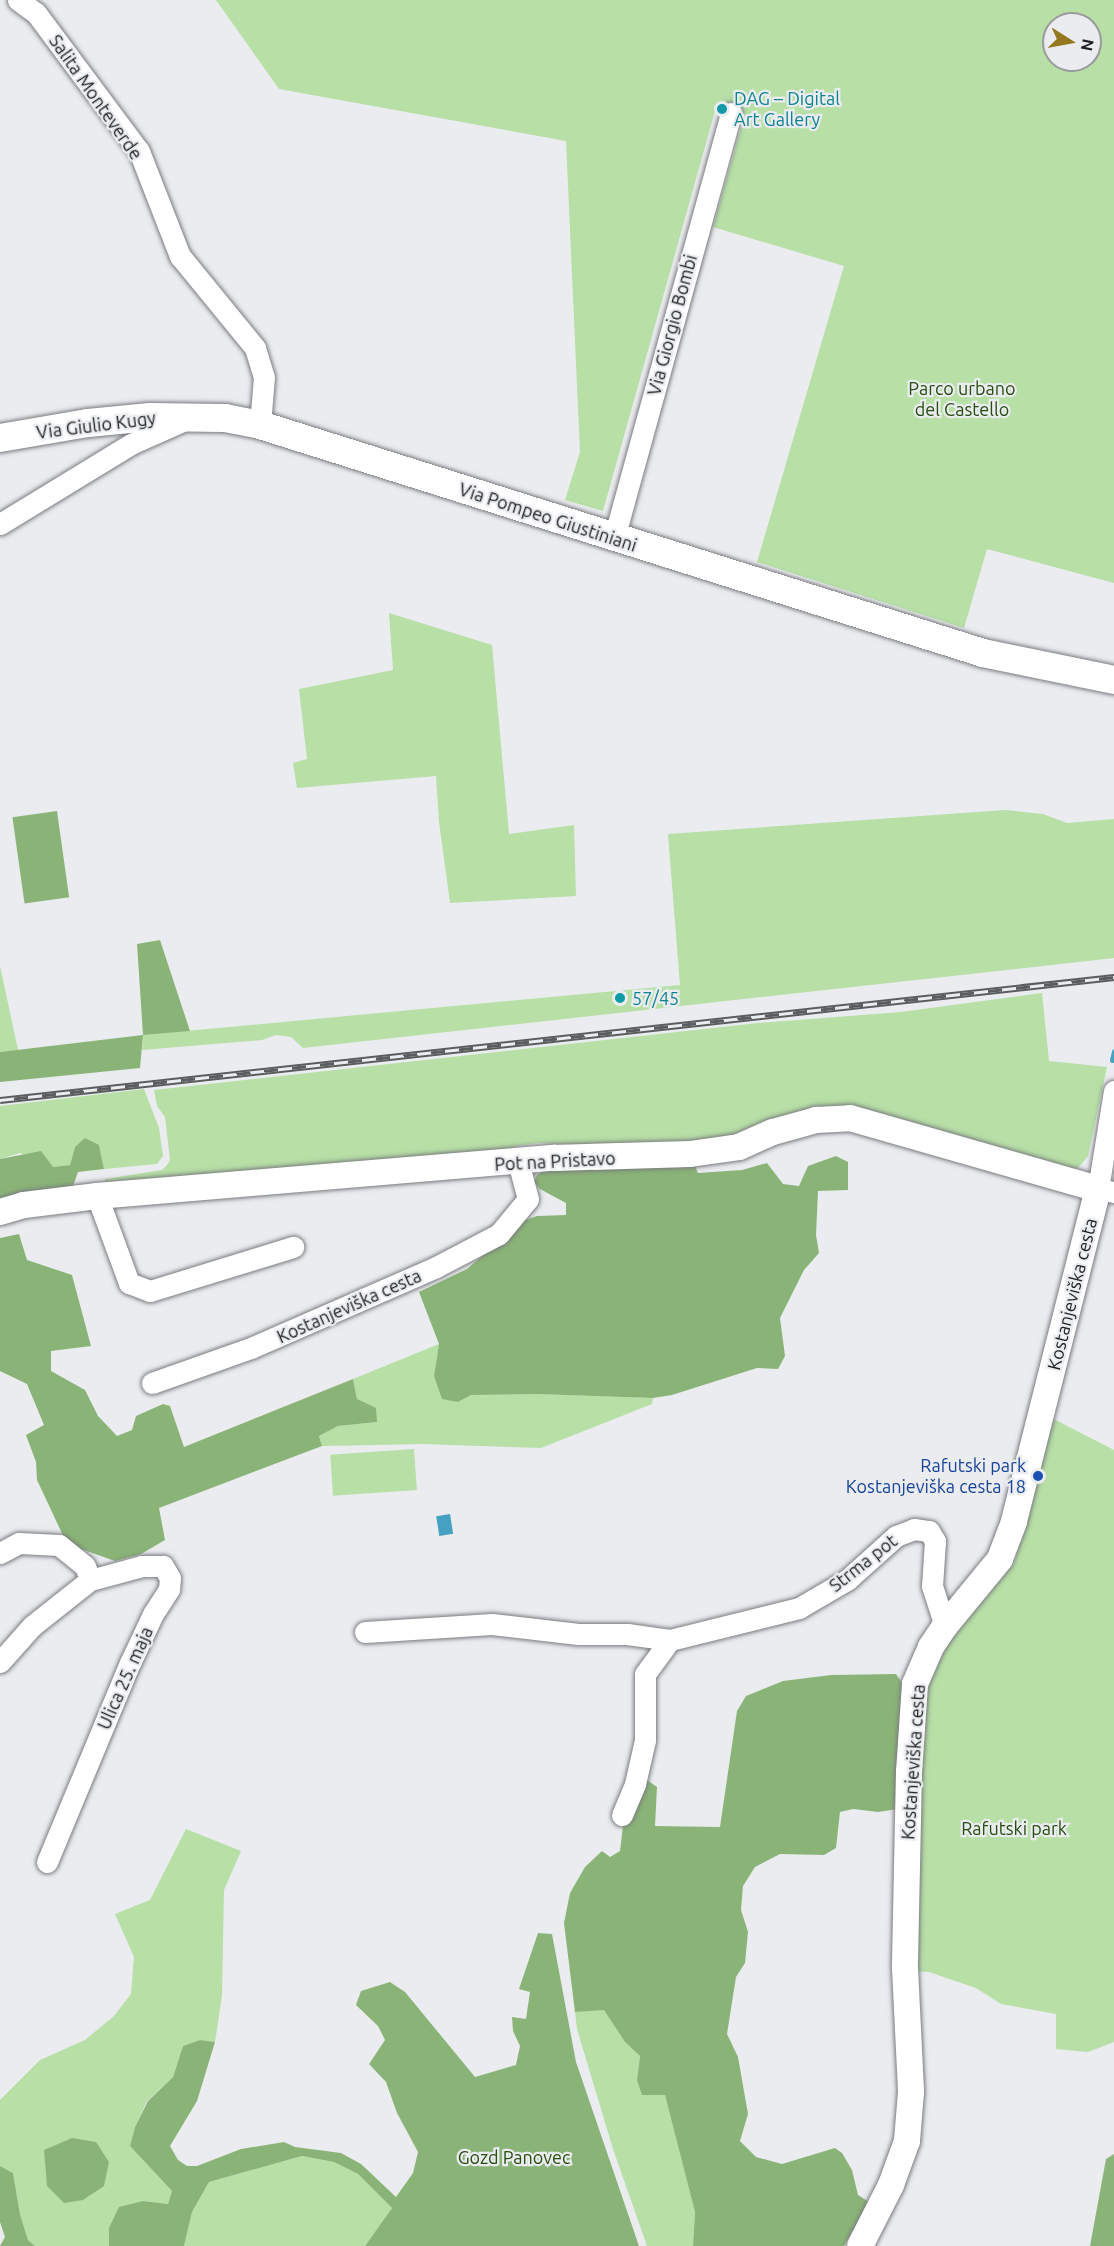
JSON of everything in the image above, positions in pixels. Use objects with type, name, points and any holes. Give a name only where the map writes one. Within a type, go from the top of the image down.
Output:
[{"type":"main road","name":"Via Pompeo Giustiniani","points":[[192,417],[225,418],[260,425],[983,652],[1114,680]]},
{"type":"main road","name":"Via Giulio Kugy","points":[[0,438],[88,423],[192,417]]},
{"type":"street","name":"Salita Monteverde","points":[[18,0],[36,13],[139,151],[180,256],[255,348],[264,377],[260,425]]},
{"type":"street","name":"Via Giorgio Bombi","points":[[615,538],[731,112]]},
{"type":"street","name":"Via Pompeo Giustiniani","points":[[1,522],[131,444],[192,417]]},
{"type":"street","name":"Kostanjeviška cesta","points":[[860,2246],[891,2185],[907,2141],[911,2092],[905,1956],[909,1771],[915,1684],[932,1647],[945,1626],[1000,1559],[1014,1522],[1106,1190],[1114,1091]]},
{"type":"street","name":"Pot na Pristavo","points":[[0,1212],[24,1205],[97,1196],[555,1158],[690,1154],[739,1147],[773,1132],[816,1120],[850,1118],[1106,1190]]},
{"type":"street","name":"Kostanjeviška cesta","points":[[152,1383],[251,1348],[436,1267],[499,1234],[528,1199],[518,1162]]},
{"type":"street","points":[[97,1196],[129,1283],[150,1291],[293,1246]]},
{"type":"street","name":"Strma pot","points":[[365,1632],[492,1624],[578,1634],[627,1634],[670,1640],[799,1608],[847,1580],[896,1536],[914,1529],[929,1531],[935,1541],[933,1586],[945,1626]]},
{"type":"street","points":[[0,1553],[19,1543],[59,1545],[85,1566],[90,1580]]},
{"type":"street","name":"Ulica 25. maja","points":[[0,1662],[32,1626],[90,1580],[142,1566],[163,1566],[170,1578],[169,1589],[153,1614],[130,1663],[47,1862]]},
{"type":"street","points":[[622,1815],[635,1784],[645,1740],[645,1674],[670,1640]]},
{"type":"green space","name":"Parco urbano del Castello","points":[[216,0],[1114,0],[1114,583],[987,549],[964,628],[757,562],[844,266],[713,227],[745,114],[717,104],[603,511],[565,500],[580,452],[566,141],[279,89]]},
{"type":"green space","points":[[389,613],[492,645],[509,834],[574,825],[576,896],[450,903],[439,822],[436,776],[297,788],[293,763],[307,759],[299,689],[393,670]]},
{"type":"green space","points":[[1005,810],[1043,814],[1067,823],[1114,819],[1114,958],[303,1048],[291,1037],[276,1035],[262,1040],[142,1050],[143,1035],[680,985],[668,834]]},
{"type":"green space","points":[[57,811],[69,897],[25,903],[12,817]]},
{"type":"green space","points":[[160,940],[190,1031],[143,1035],[137,944]]},
{"type":"green space","points":[[0,966],[18,1050],[0,1052]]},
{"type":"green space","points":[[1042,993],[1049,1061],[1107,1067],[1088,1156],[1078,1168],[1070,1170],[899,1120],[738,1138],[609,1146],[538,1143],[517,1146],[503,1152],[105,1186],[105,1179],[162,1170],[170,1160],[165,1117],[157,1106],[154,1090],[758,1023],[901,1012]]},
{"type":"green space","points":[[143,1035],[140,1068],[0,1082],[0,1052]]},
{"type":"green space","points":[[144,1089],[159,1128],[163,1156],[157,1164],[104,1169],[99,1145],[75,1147],[70,1165],[53,1167],[20,1153],[0,1159],[0,1106]]},
{"type":"green space","points":[[85,1138],[99,1145],[104,1169],[78,1172],[73,1186],[0,1200],[0,1159],[41,1151],[53,1167],[70,1165],[75,1147]]},
{"type":"green space","points":[[836,1156],[848,1162],[848,1190],[818,1191],[816,1235],[819,1253],[804,1270],[780,1318],[785,1356],[778,1369],[757,1368],[672,1395],[653,1398],[536,1394],[471,1395],[458,1402],[442,1399],[434,1376],[439,1344],[419,1292],[467,1269],[523,1221],[537,1216],[566,1215],[566,1203],[540,1189],[534,1182],[537,1175],[551,1167],[693,1161],[698,1173],[742,1170],[767,1163],[783,1184],[799,1186],[808,1166]]},
{"type":"green space","points":[[19,1234],[27,1260],[72,1275],[91,1346],[51,1351],[51,1371],[85,1390],[98,1416],[117,1436],[132,1430],[136,1416],[163,1404],[170,1406],[184,1447],[353,1379],[357,1399],[376,1408],[377,1422],[338,1426],[319,1436],[322,1446],[159,1508],[165,1540],[141,1554],[115,1561],[67,1544],[37,1480],[36,1462],[26,1435],[44,1425],[27,1384],[0,1371],[0,1238]]},
{"type":"green space","points":[[439,1344],[434,1376],[458,1402],[471,1395],[536,1394],[653,1398],[652,1404],[541,1448],[423,1444],[322,1446],[319,1436],[338,1426],[377,1422],[357,1399],[353,1379]]},
{"type":"green space","name":"Rafutski park","points":[[1042,1413],[1114,1450],[1114,2042],[1088,2052],[1056,2049],[1056,2014],[1001,2004],[976,1988],[929,1972],[912,1971],[915,1684],[1015,1562]]},
{"type":"green space","points":[[414,1449],[417,1490],[333,1496],[330,1455]]},
{"type":"green space","points":[[896,1674],[904,1686],[898,1809],[878,1812],[853,1809],[840,1812],[836,1848],[824,1855],[780,1854],[755,1867],[743,1886],[741,1910],[748,1932],[745,1963],[736,1977],[727,2034],[738,2057],[748,2114],[740,2141],[756,2157],[782,2164],[835,2148],[842,2153],[852,2170],[858,2195],[869,2202],[844,2246],[693,2246],[695,2212],[665,2095],[642,2095],[637,2080],[640,2056],[625,2042],[604,2010],[575,2012],[564,1923],[570,1893],[585,1867],[602,1851],[610,1857],[620,1851],[624,1818],[641,1776],[657,1787],[655,1826],[720,1827],[737,1711],[746,1696],[783,1681],[831,1675]]},
{"type":"green space","points":[[186,1829],[241,1851],[224,1890],[222,1995],[215,2042],[200,2040],[183,2046],[173,2077],[147,2101],[135,2127],[130,2146],[172,2191],[168,2204],[143,2201],[109,2228],[109,2246],[35,2246],[28,2240],[20,2214],[13,2173],[0,2166],[0,2100],[40,2060],[85,2040],[114,2016],[131,1994],[134,1957],[115,1914],[150,1900]]},
{"type":"green space","name":"Gozd Panovec","points":[[538,1933],[552,1934],[576,2062],[639,2246],[365,2246],[392,2208],[358,2174],[334,2162],[302,2156],[209,2182],[192,2212],[184,2246],[109,2246],[109,2228],[119,2207],[143,2201],[168,2204],[172,2191],[130,2146],[135,2127],[148,2101],[173,2077],[183,2046],[200,2040],[215,2042],[197,2101],[170,2146],[178,2160],[187,2166],[197,2166],[241,2149],[284,2142],[295,2147],[341,2153],[361,2164],[396,2197],[413,2173],[418,2152],[397,2113],[386,2082],[369,2064],[385,2040],[378,2026],[356,2005],[361,1991],[390,1982],[405,1992],[475,2077],[516,2065],[520,2046],[513,2031],[512,2017],[526,2019],[530,1992],[519,1989]]},
{"type":"green space","points":[[604,2009],[625,2042],[640,2056],[637,2080],[665,2094],[695,2212],[693,2246],[647,2246],[613,2149],[577,2029],[575,2012]]},
{"type":"green space","points":[[72,2138],[96,2142],[109,2162],[104,2186],[83,2200],[64,2203],[47,2186],[44,2150]]},
{"type":"green space","points":[[1114,2154],[1114,2246],[1090,2246],[1106,2159]]},
{"type":"green space","points":[[302,2156],[334,2162],[358,2174],[392,2208],[365,2246],[184,2246],[192,2212],[209,2182]]},
{"type":"green space","points":[[0,2166],[13,2173],[20,2214],[28,2240],[35,2246],[0,2246],[5,2237],[0,2222]]},
{"type":"water","points":[[450,1514],[453,1534],[439,1536],[436,1516]]},
{"type":"waterway","points":[[1112,1060],[1114,1051]]},
{"type":"railway","points":[[0,1100],[1114,977]]},
{"type":"place","name":"DAG – Digital Art Gallery","points":[[722,109]]},
{"type":"place","name":"57/45","points":[[620,998]]},
{"type":"place","name":"Rafutski park Kostanjeviška cesta 18","points":[[1038,1476]]}]
